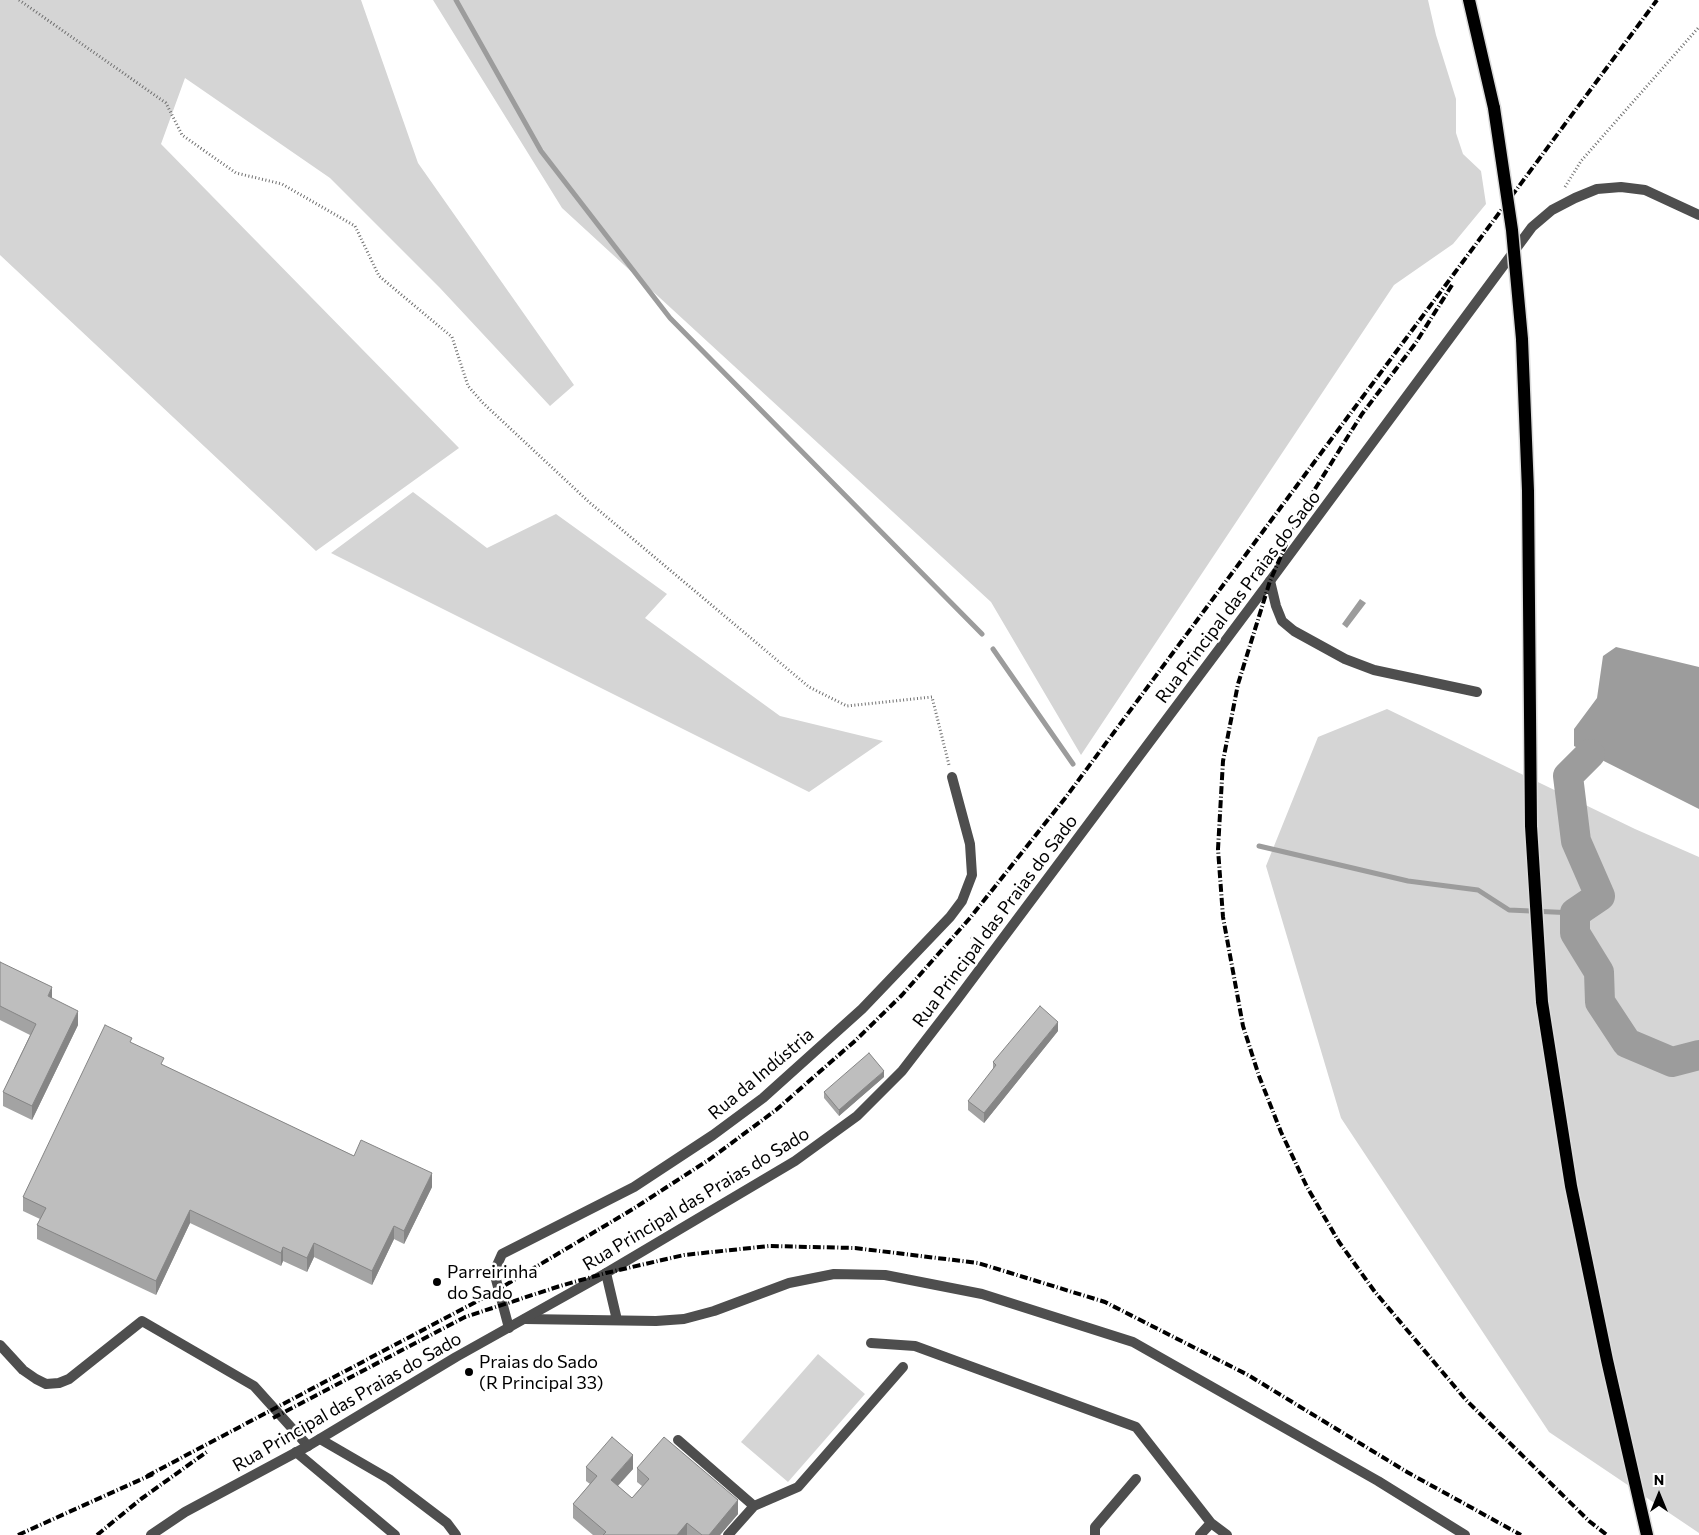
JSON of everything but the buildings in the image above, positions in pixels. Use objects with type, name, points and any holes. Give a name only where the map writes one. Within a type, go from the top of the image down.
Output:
[{"type":"main road","points":[[1469,0],[1494,108],[1512,230],[1522,339],[1528,537],[1531,826],[1542,1002],[1571,1186],[1605,1350],[1647,1535]]},
{"type":"street","name":"Rua Principal das Praias do Sado","points":[[151,1535],[185,1512],[308,1446],[508,1328],[606,1273],[794,1161],[856,1116],[888,1086],[950,1008],[1532,227],[1552,210],[1575,198],[1597,189],[1621,187],[1645,190],[1699,215]]},
{"type":"street","points":[[1270,581],[1282,621],[1294,630],[1345,659],[1374,670],[1477,692]]},
{"type":"street","name":"Rua da Indústria","points":[[508,1328],[494,1272],[495,1266],[502,1254],[634,1187],[713,1135],[763,1098],[862,1009],[950,917],[962,901],[972,875],[970,844],[952,777]]},
{"type":"street","points":[[606,1273],[618,1320]]},
{"type":"street","points":[[526,1318],[656,1321],[684,1319],[714,1311],[789,1283],[834,1274],[885,1275],[982,1294],[1133,1342],[1378,1480],[1465,1535]]},
{"type":"street","points":[[0,1345],[23,1370],[36,1379],[46,1384],[59,1383],[69,1379],[142,1320],[254,1386],[308,1446]]},
{"type":"street","points":[[871,1343],[915,1346],[1136,1427],[1211,1523],[1227,1535]]},
{"type":"street","points":[[728,1535],[754,1506],[798,1487],[903,1367]]},
{"type":"street","points":[[320,1439],[389,1479],[446,1523],[456,1535]]},
{"type":"street","points":[[678,1440],[754,1506]]},
{"type":"street","points":[[296,1452],[394,1535]]},
{"type":"street","points":[[1096,1535],[1095,1527],[1136,1479]]},
{"type":"street","points":[[1200,1535],[1211,1523]]},
{"type":"path","points":[[19,0],[166,103],[182,134],[236,173],[282,184],[355,226],[380,276],[452,337],[468,386],[483,403],[590,502],[809,687],[847,706],[932,697],[952,777]]},
{"type":"path","points":[[1552,210],[1581,161],[1699,27]]},
{"type":"shaded area","points":[[0,0],[361,0],[418,163],[574,385],[550,406],[440,288],[330,178],[185,78],[161,144],[459,448],[316,551],[0,255]]},
{"type":"shaded area","points":[[433,0],[1428,0],[1436,35],[1456,99],[1456,133],[1463,154],[1481,171],[1486,204],[1453,244],[1394,285],[1081,755],[991,602],[562,208]]},
{"type":"shaded area","points":[[413,492],[487,548],[556,514],[667,594],[645,618],[780,716],[883,741],[809,792],[331,553]]},
{"type":"shaded area","points":[[1360,599],[1366,603],[1347,628],[1342,624]]},
{"type":"shaded area","points":[[1616,647],[1699,667],[1699,809],[1574,746],[1574,729],[1597,698],[1603,656]]},
{"type":"shaded area","points":[[1387,709],[1635,829],[1699,857],[1699,1533],[1549,1432],[1341,1118],[1266,866],[1318,737]]},
{"type":"shaded area","points":[[818,1354],[865,1394],[788,1482],[741,1442]]},
{"type":"waterway","points":[[456,0],[541,151],[670,318],[982,634]]},
{"type":"waterway","points":[[993,649],[1073,764]]},
{"type":"waterway","points":[[1590,754],[1568,776],[1576,841],[1600,896],[1575,913],[1575,933],[1599,972],[1600,1002],[1627,1043],[1672,1062],[1699,1055]]},
{"type":"waterway","points":[[1259,846],[1408,881],[1478,890],[1509,910],[1575,913]]},
{"type":"railway","points":[[147,1476],[487,1296],[633,1209],[710,1159],[776,1110],[856,1040],[902,995],[970,918],[1066,797],[1657,0]]},
{"type":"railway","points":[[1452,285],[1415,344],[1362,414],[1310,497],[1270,581],[1238,684],[1223,761],[1218,849],[1223,917],[1243,1026],[1259,1076],[1281,1132],[1307,1187],[1339,1242],[1375,1292],[1466,1400],[1589,1521],[1607,1535]]},
{"type":"railway","points":[[273,1418],[465,1317],[560,1286],[684,1255],[769,1246],[855,1248],[978,1263],[1105,1302],[1248,1375],[1407,1472],[1521,1535]]},
{"type":"railway","points":[[97,1535],[141,1499],[208,1451]]},
{"type":"railway","points":[[18,1535],[153,1474]]},
{"type":"place","name":"Parreirinha do Sado","points":[[437,1282]]},
{"type":"place","name":"Praias do Sado (R Principal 33)","points":[[469,1372]]}]
